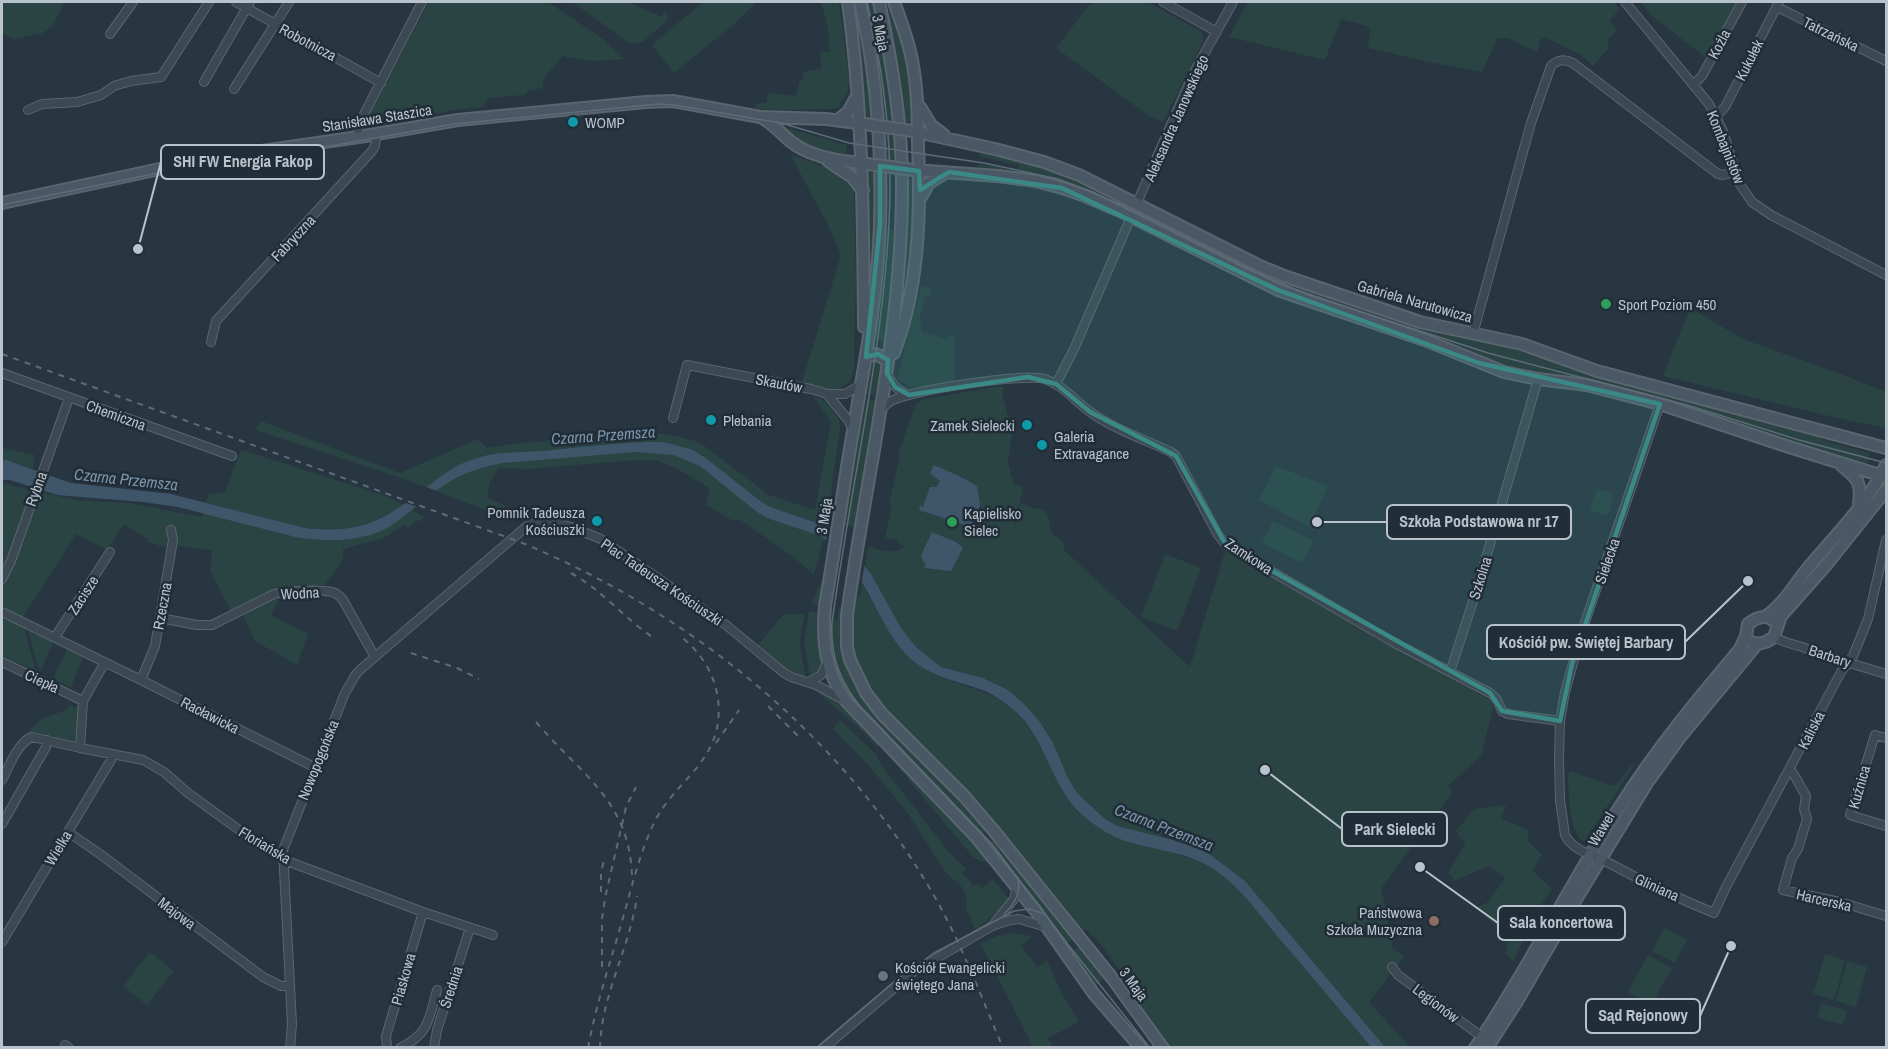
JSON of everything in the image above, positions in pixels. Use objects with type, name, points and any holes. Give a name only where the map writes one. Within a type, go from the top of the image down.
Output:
[{"type":"street","points":[[110,34],[133,2]]},
{"type":"street","points":[[27,110],[42,104],[77,102],[100,95],[114,86],[161,77],[210,2]]},
{"type":"street","name":"Robotnicza","points":[[236,2],[248,4],[276,25],[306,39],[381,83]]},
{"type":"street","points":[[234,89],[289,2]]},
{"type":"street","points":[[359,137],[358,126],[422,2]]},
{"type":"street","points":[[848,2],[863,124],[865,164],[863,192],[865,361]]},
{"type":"street","name":"3 Maja","points":[[860,2],[874,80],[880,178],[880,224],[865,361],[824,620],[827,663],[838,690],[847,702],[952,810],[1017,886],[1094,994],[1142,1047]]},
{"type":"street","name":"3 Maja","points":[[879,2],[894,78],[901,146],[900,267],[881,410],[847,615],[847,646],[854,672],[882,714],[964,796],[994,831],[1163,1047]]},
{"type":"street","points":[[894,2],[912,62],[917,100],[915,132],[919,201],[914,276],[910,299],[901,335],[886,373],[895,387],[909,395]]},
{"type":"street","points":[[1163,2],[1217,32]]},
{"type":"street","name":"Aleksandra Janowskiego","points":[[1137,203],[1193,74],[1233,2]]},
{"type":"street","name":"Kombajnistów","points":[[1626,2],[1694,84],[1716,117],[1725,136],[1735,172],[1748,197],[1762,210],[1887,276]]},
{"type":"street","name":"Koźla","points":[[1694,84],[1702,76],[1742,2]]},
{"type":"street","points":[[204,82],[248,4]]},
{"type":"street","name":"Tatrzańska","points":[[1778,4],[1887,61]]},
{"type":"street","name":"Kukułek","points":[[1716,117],[1725,107],[1778,4]]},
{"type":"street","points":[[1473,334],[1533,115],[1547,74],[1554,63],[1562,60],[1573,63],[1718,174],[1735,172]]},
{"type":"street","points":[[838,120],[854,104],[858,93]]},
{"type":"street","name":"Stanisława Staszica","points":[[2,203],[206,159],[467,119],[667,100],[760,117],[838,120],[863,124]]},
{"type":"street","points":[[917,100],[930,125],[952,140]]},
{"type":"street","name":"Stanisława Staszica","points":[[760,117],[802,149],[823,158],[917,170]]},
{"type":"street","points":[[863,124],[915,132]]},
{"type":"street","name":"Gabriela Narutowicza","points":[[915,132],[1044,162],[1079,175],[1260,266],[1420,322],[1522,344],[1597,371],[1887,448]]},
{"type":"street","name":"Fabryczna","points":[[211,342],[216,321],[372,151],[376,134]]},
{"type":"street","points":[[823,158],[852,177],[863,192]]},
{"type":"street","name":"Gabriela Narutowicza","points":[[917,170],[1036,181],[1085,196],[1278,290],[1425,340],[1504,372],[1587,385],[1660,404],[1838,462],[1885,472]]},
{"type":"street","points":[[919,201],[929,183],[949,172]]},
{"type":"street","points":[[1056,384],[1074,349],[1131,217]]},
{"type":"street","points":[[865,361],[876,354],[888,361]]},
{"type":"street","name":"Skautów","points":[[673,418],[687,365],[811,388],[827,394]]},
{"type":"street","name":"Chemiczna","points":[[2,373],[232,456]]},
{"type":"street","name":"Zamkowa","points":[[881,410],[892,401],[909,395],[983,382],[1028,377],[1042,378],[1056,384],[1069,392],[1090,412],[1176,456],[1218,535],[1226,545],[1393,642],[1450,672]]},
{"type":"street","name":"Szkolna","points":[[1450,672],[1477,589],[1538,379]]},
{"type":"street","points":[[827,394],[845,394],[861,385]]},
{"type":"street","points":[[827,394],[854,430]]},
{"type":"street","name":"Rybna","points":[[2,579],[11,561],[69,398]]},
{"type":"street","name":"Sielecka","points":[[1596,857],[1582,851],[1567,840],[1563,830],[1560,800],[1560,721],[1572,664],[1660,404]]},
{"type":"street","name":"Gabriela Narutowicza","points":[[1838,462],[1858,481],[1861,492],[1858,507]]},
{"type":"street","points":[[1885,472],[1770,614],[1748,624],[1746,636],[1752,643],[1766,642],[1774,637],[1781,616],[1887,490]]},
{"type":"street","name":"Plac Tadeusza Kościuszki","points":[[507,543],[526,526],[539,521],[563,525],[600,539],[726,625],[784,673],[809,682],[847,702]]},
{"type":"street","name":"Rzeczna","points":[[141,680],[155,646],[173,540],[171,530]]},
{"type":"street","name":"Kaliska","points":[[1714,913],[1847,663],[1853,656],[1868,619],[1887,540]]},
{"type":"street","name":"Nowopogońska","points":[[290,1047],[291,1024],[283,858],[285,842],[345,693],[356,674],[507,543]]},
{"type":"street","name":"Zacisze","points":[[55,637],[110,552]]},
{"type":"street","name":"Wodna","points":[[160,618],[196,625],[212,625],[274,594],[331,591],[343,600],[375,657]]},
{"type":"street","name":"Racławicka","points":[[2,612],[316,768]]},
{"type":"street","points":[[1765,616],[1777,625]]},
{"type":"street","name":"Wawel","points":[[1475,1047],[1489,1044],[1596,857],[1620,806],[1685,715],[1740,649],[1746,636]]},
{"type":"street","name":"Barbary","points":[[1774,637],[1787,644],[1887,674]]},
{"type":"street","name":"Wawel","points":[[1596,857],[1657,769],[1717,691],[1757,644]]},
{"type":"street","name":"Ciepła","points":[[2,662],[83,701]]},
{"type":"street","points":[[80,748],[83,701],[105,662]]},
{"type":"street","points":[[809,682],[821,675],[827,663]]},
{"type":"street","points":[[1450,672],[1490,693],[1496,698],[1502,711],[1508,714],[1560,721]]},
{"type":"street","name":"Kuźnica","points":[[1887,738],[1875,735],[1850,815],[1887,826]]},
{"type":"street","points":[[2,780],[28,738],[47,741],[46,747],[2,824]]},
{"type":"street","name":"Floriańska","points":[[47,741],[143,760],[260,845],[283,858],[423,912],[493,935]]},
{"type":"street","name":"Wielka","points":[[2,942],[111,760],[112,754]]},
{"type":"street","name":"Harcerska","points":[[1789,771],[1793,773],[1806,796],[1804,809],[1807,819],[1783,890],[1848,904],[1887,916]]},
{"type":"street","name":"Majowa","points":[[68,832],[263,977],[281,986],[289,986]]},
{"type":"street","name":"Gliniana","points":[[1596,857],[1677,898],[1714,913]]},
{"type":"street","points":[[992,926],[1014,899],[1017,886]]},
{"type":"street","name":"Piaskowa","points":[[387,1047],[386,1036],[423,912]]},
{"type":"street","points":[[824,1047],[913,972],[992,926],[1018,919],[1048,928]]},
{"type":"street","name":"Średnia","points":[[434,1047],[436,1030],[470,928]]},
{"type":"street","points":[[1064,952],[1080,939]]},
{"type":"street","name":"Legionów","points":[[1392,967],[1398,975],[1489,1044]]},
{"type":"street","points":[[400,1047],[421,1034],[431,1012],[437,990]]},
{"type":"highlighted area","points":[[880,166],[919,171],[920,190],[949,172],[1062,188],[1278,290],[1479,363],[1660,404],[1572,664],[1560,721],[1502,711],[1490,693],[1226,545],[1176,456],[1090,412],[1056,384],[1028,377],[909,395],[895,387],[887,373],[888,360],[878,354],[866,357],[880,224]]},
{"type":"green space","points":[[2,2],[65,2],[53,25],[43,33],[14,39],[2,33]]},
{"type":"green space","points":[[429,2],[548,2],[603,39],[624,59],[590,61],[563,56],[543,79],[543,88],[528,91],[524,95],[488,98],[483,107],[377,125],[368,118]]},
{"type":"green space","points":[[572,2],[629,2],[661,17],[664,12],[668,20],[642,42],[631,44]]},
{"type":"green space","points":[[703,2],[757,2],[733,25],[674,73],[652,45]]},
{"type":"green space","points":[[820,2],[839,2],[850,85],[846,96],[839,103],[841,107],[834,109],[756,109],[757,103],[766,103],[768,93],[796,96],[804,72],[821,68],[820,52],[829,52],[829,45],[828,26]]},
{"type":"green space","points":[[852,2],[855,2],[861,25],[873,117],[865,116]]},
{"type":"green space","points":[[865,2],[875,2],[893,93],[898,164],[883,162]]},
{"type":"green space","points":[[883,2],[890,2],[906,50],[913,92],[913,123],[903,122]]},
{"type":"green space","points":[[1091,2],[1148,2],[1202,32],[1203,41],[1163,122],[1149,116],[1056,48]]},
{"type":"green space","points":[[1248,2],[1614,2],[1620,9],[1609,21],[1618,30],[1607,40],[1609,48],[1593,66],[1581,55],[1544,37],[1540,40],[1537,52],[1508,38],[1498,38],[1482,72],[1368,48],[1370,27],[1341,19],[1325,60],[1229,37]]},
{"type":"green space","points":[[1641,2],[1738,2],[1708,59],[1653,17]]},
{"type":"green space","points":[[778,125],[846,145],[847,157],[810,146]]},
{"type":"green space","points":[[980,150],[1023,160],[1071,176],[1254,267],[1507,344],[1822,435],[1821,440],[1870,453],[1867,464],[1499,366],[1282,287],[1084,192],[977,170],[979,164],[1018,170],[1018,165],[980,157]]},
{"type":"green space","points":[[790,154],[834,172],[854,191],[856,279],[854,368],[850,380],[841,387],[842,392],[802,382],[841,255],[828,225]]},
{"type":"green space","points":[[868,173],[876,173],[874,255],[868,302]]},
{"type":"green space","points":[[907,177],[915,180],[911,266],[895,343],[905,253]]},
{"type":"green space","points":[[883,228],[898,230],[887,340],[883,341],[873,340]]},
{"type":"green space","points":[[921,286],[932,289],[929,296],[926,295],[920,317],[922,332],[948,339],[949,334],[954,336],[955,377],[953,382],[911,388],[897,378]]},
{"type":"green space","points":[[1690,308],[1743,339],[1886,392],[1886,428],[1663,376]]},
{"type":"green space","points":[[873,359],[883,362],[880,387],[877,387],[875,396],[865,394],[869,362]]},
{"type":"green space","points":[[1004,387],[1002,394],[1012,432],[1008,463],[1014,484],[1023,487],[1012,538],[1021,503],[1036,509],[1043,509],[1048,516],[1051,532],[1064,543],[1064,550],[1190,667],[1225,551],[1492,701],[1493,709],[1481,756],[1448,786],[1453,792],[1381,888],[1393,949],[1405,956],[1369,1002],[1410,1047],[1385,1047],[1245,881],[1208,853],[1189,844],[1117,826],[1104,818],[1077,793],[1053,743],[1040,722],[1008,690],[983,678],[941,667],[916,647],[901,628],[865,566],[868,546],[895,551],[904,546],[899,544],[899,541],[885,538],[892,507],[889,505],[900,455],[898,454],[916,404],[924,399]]},
{"type":"green space","points":[[879,391],[857,527],[845,525],[843,524],[861,407],[865,407],[866,399],[877,400]]},
{"type":"green space","points":[[813,396],[825,401],[834,412],[839,420],[840,429],[832,484],[831,512],[814,575],[792,556],[739,519],[733,521],[706,505],[710,489],[685,473],[657,460],[528,469],[499,468],[490,481],[487,497],[506,506],[502,516],[392,475],[255,430],[261,421],[400,473],[478,439],[487,448],[608,435],[661,434],[695,441],[769,495],[815,510],[831,422]]},
{"type":"green space","points":[[2,448],[35,455],[33,469],[2,460]]},
{"type":"green space","points":[[241,450],[386,496],[403,505],[362,527],[325,530],[284,524],[206,503],[209,494],[225,492]]},
{"type":"green space","points":[[1276,466],[1328,486],[1309,527],[1259,500]]},
{"type":"green space","points":[[2,483],[75,500],[129,503],[202,517],[204,513],[291,536],[327,540],[345,540],[384,529],[412,510],[425,517],[419,522],[417,520],[408,528],[405,525],[384,538],[343,549],[343,559],[325,585],[284,588],[271,615],[308,634],[297,665],[255,641],[240,608],[231,611],[210,571],[212,550],[177,546],[167,548],[148,542],[148,539],[124,524],[107,550],[76,534],[23,617],[2,606]]},
{"type":"green space","points":[[1597,489],[1610,492],[1613,497],[1609,512],[1604,515],[1590,510]]},
{"type":"green space","points":[[1273,521],[1314,541],[1302,563],[1262,543]]},
{"type":"green space","points":[[1165,554],[1201,568],[1177,631],[1141,617]]},
{"type":"green space","points":[[862,583],[887,628],[907,654],[920,665],[934,674],[995,697],[1020,716],[1041,745],[1068,801],[1081,814],[1165,850],[1205,864],[1233,884],[1371,1047],[1168,1047],[1143,1012],[1125,978],[1103,947],[1087,930],[1081,931],[971,798],[894,722],[869,691],[856,664],[850,637],[853,601],[860,596]]},
{"type":"green space","points":[[820,584],[824,585],[819,633],[823,664],[822,671],[810,677],[804,642],[809,611],[818,612],[819,606],[811,604]]},
{"type":"green space","points":[[829,606],[833,607],[831,619],[837,620],[839,608],[844,608],[847,664],[857,687],[866,700],[958,796],[988,831],[978,833],[844,692],[829,656]]},
{"type":"green space","points":[[785,614],[804,615],[800,643],[805,676],[792,672],[758,645]]},
{"type":"green space","points":[[2,617],[26,628],[25,633],[36,671],[2,656]]},
{"type":"green space","points":[[28,631],[53,642],[40,673]]},
{"type":"green space","points":[[67,649],[83,657],[71,687],[53,679]]},
{"type":"green space","points":[[812,687],[833,697],[845,707],[878,741],[878,749],[863,732]]},
{"type":"green space","points":[[70,704],[75,708],[78,705],[80,708],[78,739],[74,744],[33,734],[22,737],[43,718],[66,710]]},
{"type":"green space","points":[[840,720],[876,754],[882,766],[949,852],[966,869],[962,873],[974,886],[978,883],[982,888],[993,879],[1009,899],[984,923],[975,929],[966,908],[967,896],[960,885],[946,873],[909,815],[870,767],[833,729]]},
{"type":"green space","points":[[888,752],[991,860],[990,862],[980,861],[973,857],[886,753]]},
{"type":"green space","points":[[1635,763],[1583,841],[1574,829],[1572,820],[1569,801],[1568,774],[1570,771],[1613,786]]},
{"type":"green space","points":[[1506,805],[1501,818],[1528,830],[1528,841],[1542,855],[1532,870],[1552,889],[1543,901],[1513,961],[1506,954],[1509,936],[1475,908],[1488,902],[1505,878],[1489,866],[1454,881],[1448,873],[1466,842],[1459,837],[1456,831],[1474,809]]},
{"type":"green space","points":[[995,840],[1073,935],[1072,940],[1065,945],[988,844]]},
{"type":"green space","points":[[1664,928],[1687,940],[1675,963],[1652,951]]},
{"type":"green space","points":[[1010,933],[1032,936],[1021,946],[1038,967],[1047,960],[1060,990],[1079,1022],[1048,1038],[1053,1047],[1033,1047],[981,944],[997,936]]},
{"type":"green space","points":[[1081,945],[1106,977],[1094,987],[1069,953]]},
{"type":"green space","points":[[150,952],[174,971],[147,1005],[123,986]]},
{"type":"green space","points":[[1825,954],[1845,960],[1834,1000],[1813,994]]},
{"type":"green space","points":[[1648,955],[1672,968],[1651,1005],[1628,992]]},
{"type":"green space","points":[[1847,961],[1867,967],[1856,1007],[1836,1001]]},
{"type":"green space","points":[[1821,1003],[1847,1011],[1843,1025],[1817,1018]]},
{"type":"water","points":[[663,442],[693,450],[770,507],[829,527],[871,574],[901,628],[916,647],[941,667],[983,678],[1008,690],[1026,706],[1040,722],[1053,743],[1077,793],[1104,818],[1117,826],[1189,844],[1208,853],[1245,881],[1385,1047],[1371,1047],[1233,884],[1215,870],[1194,859],[1119,839],[1087,819],[1072,805],[1057,781],[1032,730],[1014,710],[988,692],[937,675],[912,660],[890,634],[859,577],[827,541],[821,536],[770,519],[757,512],[700,466],[673,455],[636,452],[502,463],[469,472],[449,482],[405,516],[377,533],[340,540],[291,536],[178,507],[57,495],[10,480],[2,480],[2,460],[6,460],[71,483],[171,494],[305,528],[340,529],[355,527],[382,518],[454,468],[483,456]]},
{"type":"water","points":[[934,465],[977,486],[980,505],[971,527],[919,510],[920,506],[923,507],[930,487],[937,487],[940,481],[930,473]]},
{"type":"water","points":[[932,532],[956,542],[963,548],[951,571],[924,566],[926,565],[921,555]]},
{"type":"pier","points":[[423,486],[440,492],[420,508],[403,502]]},
{"type":"pier","points":[[829,523],[865,561],[861,587],[842,560],[825,544]]},
{"type":"tram line","points":[[867,2],[886,111],[890,167],[889,223],[873,374],[832,623],[835,657],[847,687],[860,706],[992,844],[1150,1048]]},
{"type":"tram line","points":[[2,205],[217,161],[336,145],[454,124],[658,104],[674,105],[781,123],[849,143],[984,163],[1058,179],[1093,192],[1243,267],[1309,295],[1488,353],[1687,405],[1799,440],[1886,463]]},
{"type":"tram line","points":[[1004,914],[1017,897],[1018,877]]},
{"type":"tram line","points":[[816,1048],[896,980],[934,953],[1014,911],[1029,909],[1045,914]]},
{"type":"railway","points":[[2,354],[520,542],[582,570],[641,603],[699,640],[753,682],[803,727],[850,777],[892,830],[929,887],[950,926],[1003,1048]]},
{"type":"railway","points":[[571,573],[655,639]]},
{"type":"railway","points":[[588,1048],[603,986],[644,846],[662,809],[706,754],[717,728],[718,702],[712,677],[699,655],[680,636]]},
{"type":"railway","points":[[411,653],[457,668],[479,679]]},
{"type":"railway","points":[[768,706],[798,736]]},
{"type":"railway","points":[[716,743],[739,710]]},
{"type":"railway","points":[[536,722],[600,790],[612,808],[629,850],[632,877]]},
{"type":"railway","points":[[602,967],[602,919],[605,898],[626,807],[636,787]]},
{"type":"railway","points":[[601,892],[604,860]]},
{"type":"railway","points":[[600,1048],[605,1009],[637,896]]},
{"type":"place","name":"WOMP","points":[[573,122]]},
{"type":"place","name":"SHI FW Energia Fakop","points":[[138,249]]},
{"type":"place","name":"Sport Poziom 450","points":[[1606,304]]},
{"type":"place","name":"Plebania","points":[[711,420]]},
{"type":"place","name":"Zamek Sielecki","points":[[1027,425]]},
{"type":"place","name":"Galeria Extravagance","points":[[1042,445]]},
{"type":"place","name":"Pomnik Tadeusza Kościuszki","points":[[597,521]]},
{"type":"place","name":"Kąpielisko Sielec","points":[[952,522]]},
{"type":"place","name":"Szkoła Podstawowa nr 17","points":[[1317,522]]},
{"type":"place","name":"Kościół pw. Świętej Barbary","points":[[1748,581]]},
{"type":"place","name":"Park Sielecki","points":[[1265,770]]},
{"type":"place","name":"Sala koncertowa","points":[[1420,867]]},
{"type":"place","name":"Państwowa Szkoła Muzyczna","points":[[1434,921]]},
{"type":"place","name":"Sąd Rejonowy","points":[[1731,946]]},
{"type":"place","name":"Kościół Ewangelicki świętego Jana","points":[[883,976]]},
{"type":"water label","name":"Czarna Przemsza","points":[[603,435]]},
{"type":"water label","name":"Czarna Przemsza","points":[[126,479]]},
{"type":"water label","name":"Czarna Przemsza","points":[[1164,827]]}]
